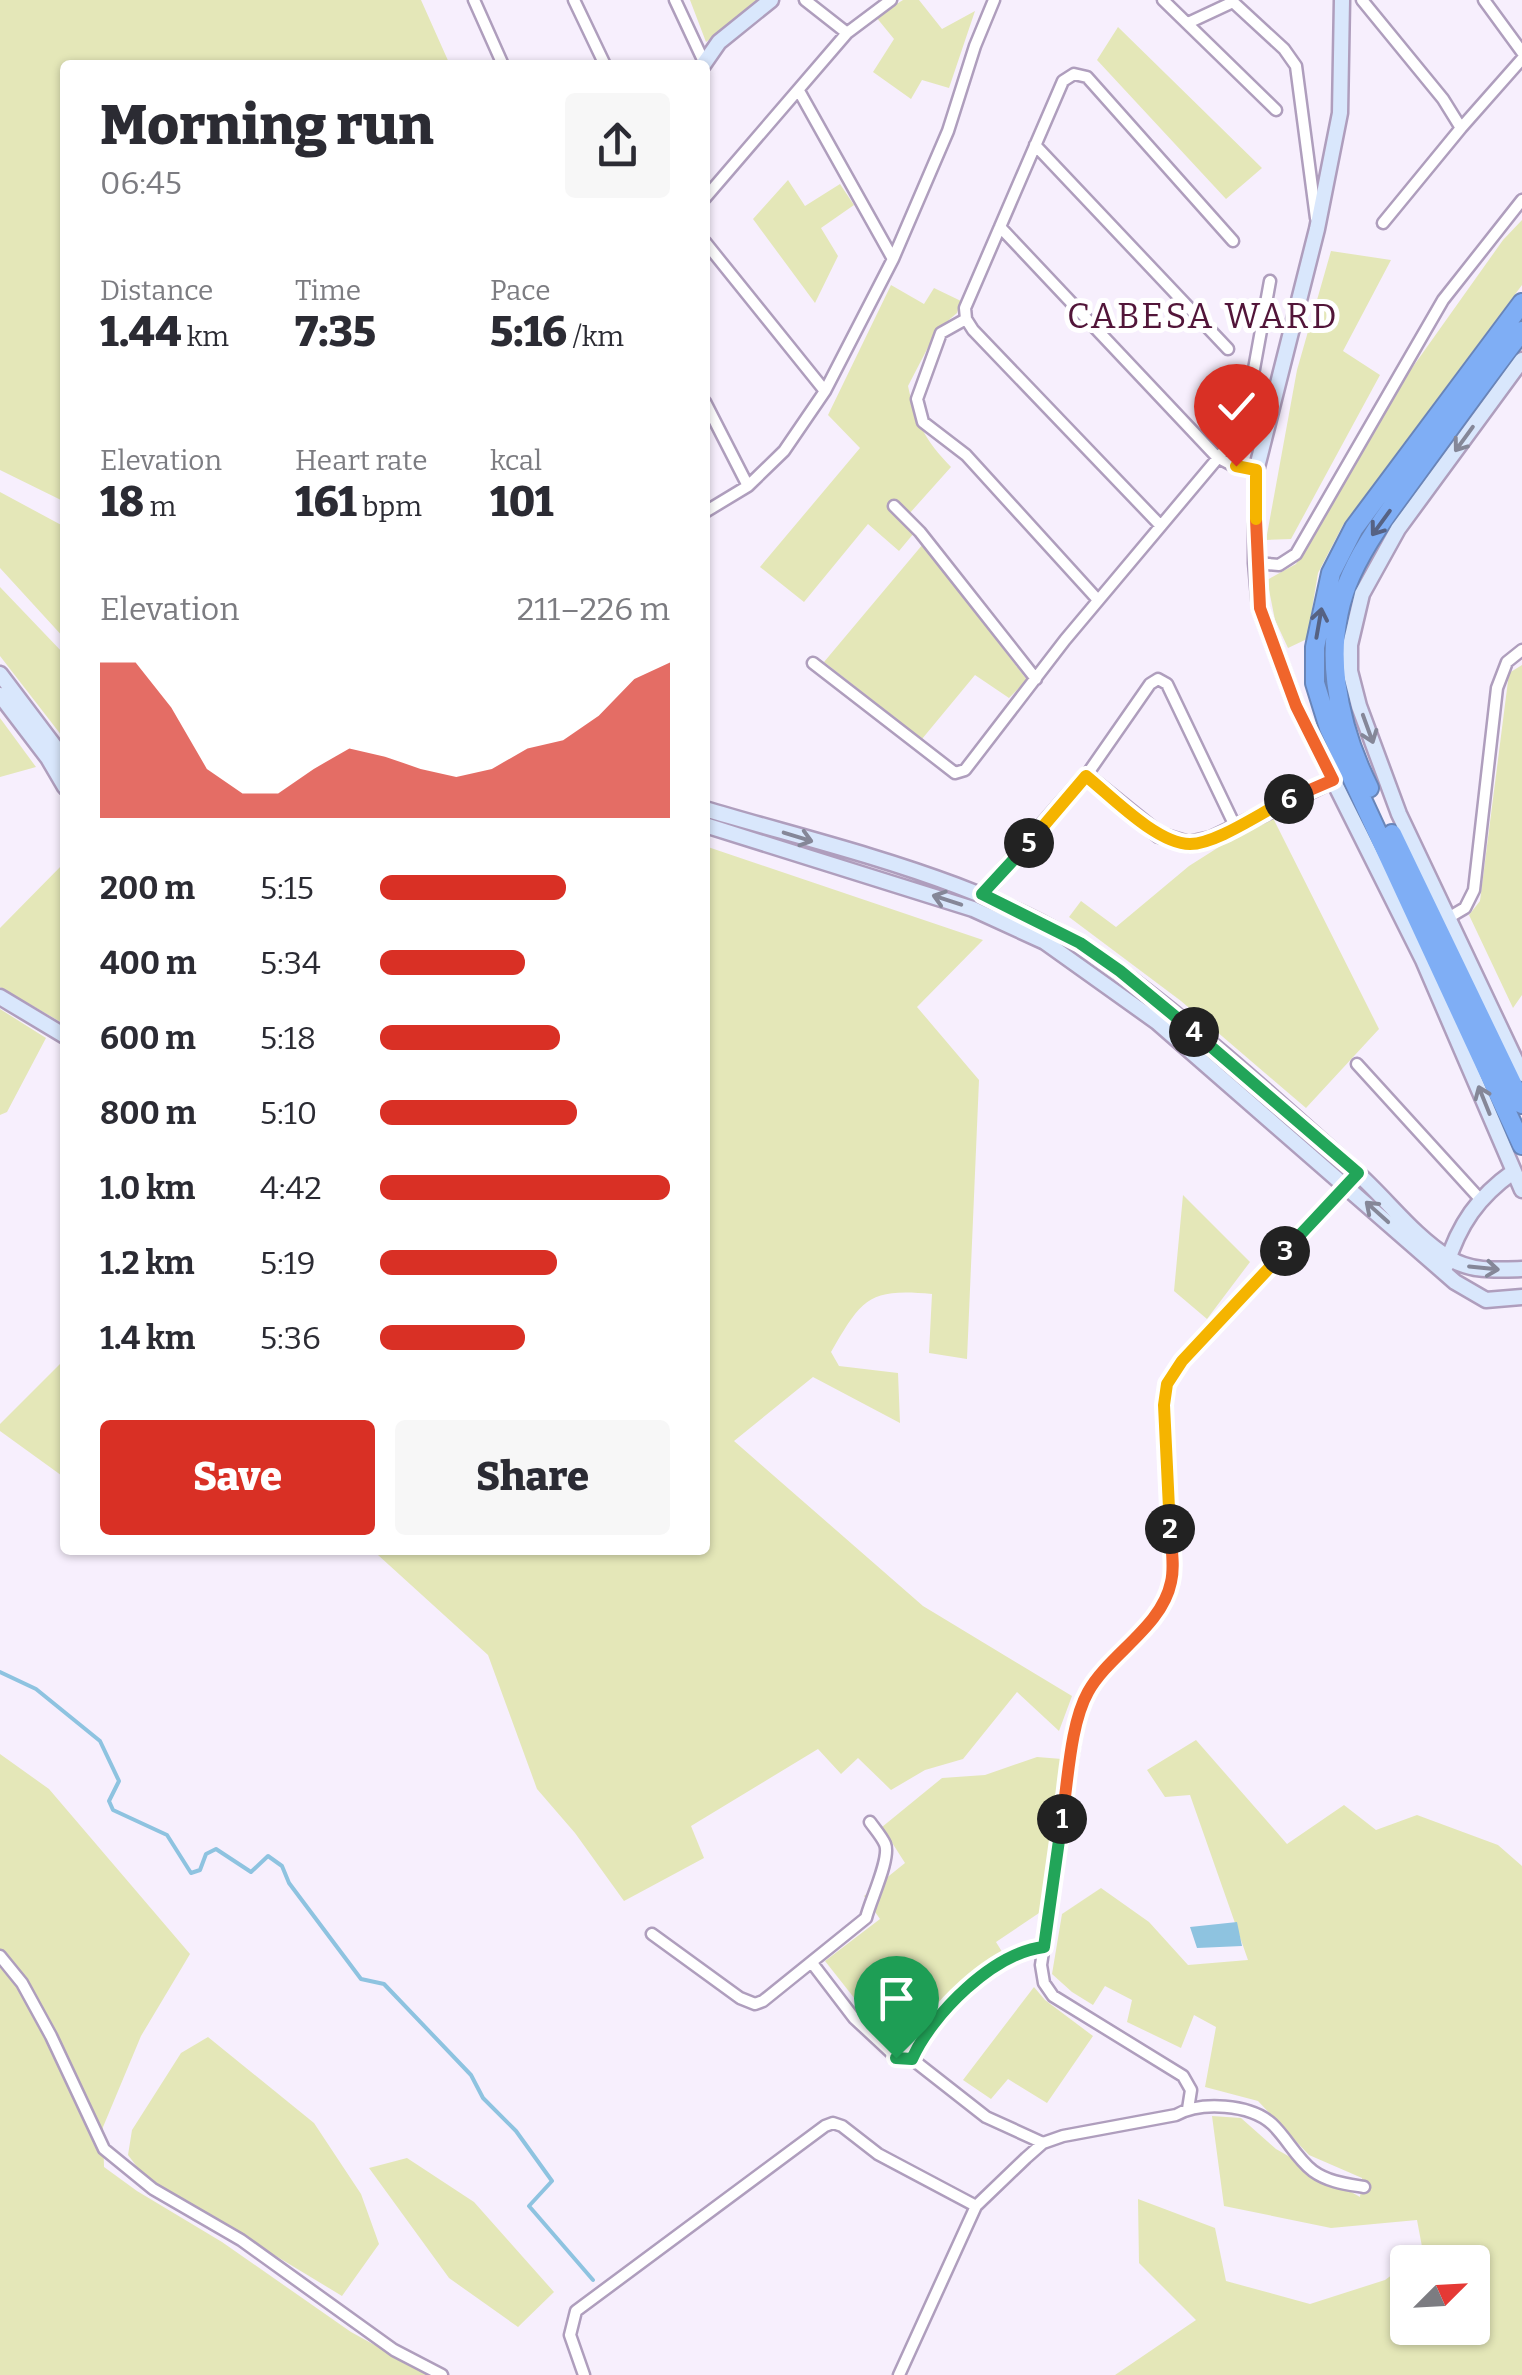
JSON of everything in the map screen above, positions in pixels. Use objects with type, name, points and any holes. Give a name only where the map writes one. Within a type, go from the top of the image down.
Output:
[{"type":"highway","points":[[1522,302],[1354,528],[1331,573],[1314,646],[1315,683],[1329,728],[1522,1146]]},
{"type":"highway","points":[[1522,331],[1372,535],[1350,577],[1338,616],[1334,653],[1336,691],[1362,774],[1522,1104]]},
{"type":"main road","points":[[707,60],[719,42],[771,0]]},
{"type":"main road","points":[[1342,0],[1340,113],[1318,229],[1256,470],[1260,608],[1296,706],[1411,938],[1522,1190]]},
{"type":"main road","points":[[1522,360],[1398,530],[1362,594],[1350,645],[1350,671],[1359,706],[1399,814],[1522,1074]]},
{"type":"main road","points":[[0,674],[60,753]]},
{"type":"main road","points":[[0,695],[60,778]]},
{"type":"main road","points":[[982,894],[1086,776],[1159,835],[1189,844],[1211,839],[1333,780]]},
{"type":"main road","points":[[710,811],[982,894],[1051,926],[1120,971],[1478,1297],[1494,1301],[1522,1297]]},
{"type":"main road","points":[[710,826],[973,908],[1045,942],[1157,1022],[1352,1179]]},
{"type":"main road","points":[[0,997],[60,1033]]},
{"type":"main road","points":[[1446,1265],[1459,1228],[1480,1199],[1513,1172]]},
{"type":"main road","points":[[1446,1265],[1522,1269]]},
{"type":"street","points":[[474,0],[501,60]]},
{"type":"street","points":[[574,0],[604,60]]},
{"type":"street","points":[[675,0],[702,60]]},
{"type":"street","points":[[805,0],[848,34]]},
{"type":"street","points":[[710,192],[848,34],[890,0]]},
{"type":"street","points":[[710,509],[748,486],[784,451],[824,391],[892,259],[948,130],[994,0]]},
{"type":"street","points":[[1163,0],[1276,110]]},
{"type":"street","points":[[1362,0],[1420,69],[1461,128]]},
{"type":"street","points":[[1384,223],[1522,56],[1484,0]]},
{"type":"street","points":[[1188,23],[1233,1],[1284,49],[1296,66],[1318,229]]},
{"type":"street","points":[[1160,525],[973,330],[965,308],[1064,81],[1074,74],[1087,77],[1233,241]]},
{"type":"street","points":[[799,91],[892,259]]},
{"type":"street","points":[[1034,146],[1228,348]]},
{"type":"street","points":[[1256,563],[1279,566],[1296,554],[1443,300],[1522,200]]},
{"type":"street","points":[[1000,227],[1217,457],[1256,470]]},
{"type":"street","points":[[710,248],[824,391]]},
{"type":"street","points":[[813,663],[960,773],[1238,434],[1270,281]]},
{"type":"street","points":[[966,319],[941,333],[916,399],[923,422],[966,455],[1098,600]]},
{"type":"street","points":[[710,412],[748,486]]},
{"type":"street","points":[[894,506],[920,532],[1036,679]]},
{"type":"street","points":[[1448,918],[1465,908],[1474,890],[1497,688],[1507,662],[1522,650]]},
{"type":"street","points":[[1086,776],[1150,684],[1158,679],[1167,684],[1235,826]]},
{"type":"street","points":[[1357,1064],[1480,1199]]},
{"type":"street","points":[[1188,2109],[1191,2090],[1183,2076],[1053,1996],[1044,1982],[1041,1965],[1076,1731],[1086,1693],[1152,1618],[1169,1592],[1172,1577],[1164,1405],[1167,1384],[1182,1361],[1352,1179]]},
{"type":"street","points":[[652,1934],[714,1982],[750,2003],[763,2001],[866,1918],[887,1854],[870,1822]]},
{"type":"street","points":[[912,2059],[938,2018],[964,1990],[998,1965],[1032,1948],[1044,1947]]},
{"type":"street","points":[[0,1956],[22,1983],[51,2036],[104,2149],[152,2190],[241,2240],[394,2350],[442,2375]]},
{"type":"street","points":[[812,1963],[854,2018],[896,2058],[912,2059],[986,2117],[1043,2142]]},
{"type":"street","points":[[899,2375],[976,2206],[1043,2142],[1176,2116],[1188,2109],[1250,2111],[1272,2124],[1311,2170],[1328,2180],[1364,2187]]},
{"type":"street","points":[[584,2375],[570,2335],[576,2311],[825,2126],[842,2126],[878,2154],[976,2206]]},
{"type":"green space","points":[[0,0],[421,0],[448,60],[60,60],[60,500],[0,470]]},
{"type":"green space","points":[[690,0],[764,0],[706,42]]},
{"type":"green space","points":[[903,0],[919,0],[942,29],[975,11],[949,88],[922,80],[911,99],[873,72],[894,39],[876,17]]},
{"type":"green space","points":[[1118,27],[1262,168],[1226,199],[1097,60]]},
{"type":"green space","points":[[788,180],[805,206],[840,184],[854,205],[821,228],[838,256],[815,303],[753,219]]},
{"type":"green space","points":[[1522,220],[1522,285],[1343,525],[1318,573],[1307,639],[1288,648],[1275,620],[1267,580],[1296,564],[1390,399],[1503,240]]},
{"type":"green space","points":[[1331,251],[1391,260],[1343,351],[1380,375],[1291,539],[1266,540],[1297,370]]},
{"type":"green space","points":[[891,285],[924,304],[934,288],[961,301],[957,313],[937,330],[908,386],[923,430],[951,467],[909,514],[919,527],[899,551],[868,524],[804,602],[760,567],[860,448],[828,415]]},
{"type":"green space","points":[[0,492],[60,524],[60,634],[0,568]]},
{"type":"green space","points":[[923,544],[1027,680],[1009,698],[975,675],[922,739],[824,662]]},
{"type":"green space","points":[[0,587],[60,650],[60,734],[0,656]]},
{"type":"green space","points":[[1522,665],[1522,995],[1513,1008],[1469,915],[1480,901],[1509,673]]},
{"type":"green space","points":[[0,718],[36,767],[0,777]]},
{"type":"green space","points":[[1271,814],[1379,1029],[1306,1108],[1181,1001],[1069,917],[1081,901],[1116,927],[1189,866]]},
{"type":"green space","points":[[710,848],[983,940],[917,1007],[979,1080],[967,1359],[929,1353],[932,1294],[880,1296],[860,1309],[831,1352],[839,1366],[898,1373],[900,1423],[813,1377],[734,1441],[923,1606],[1072,1696],[1059,1731],[1017,1692],[963,1759],[925,1770],[891,1790],[858,1758],[841,1774],[818,1749],[691,1826],[704,1858],[624,1901],[575,1833],[537,1789],[488,1655],[378,1555],[710,1555]]},
{"type":"green space","points":[[60,867],[60,1022],[0,987],[0,928]]},
{"type":"green space","points":[[0,1009],[46,1038],[7,1112],[0,1115]]},
{"type":"green space","points":[[1183,1195],[1250,1262],[1207,1319],[1174,1291]]},
{"type":"green space","points":[[60,1364],[60,1474],[0,1431],[0,1424]]},
{"type":"green space","points":[[1196,1740],[1287,1844],[1344,1805],[1376,1830],[1417,1815],[1498,1845],[1522,1866],[1522,2375],[1115,2375],[1196,2320],[1139,2263],[1138,2199],[1215,2228],[1226,2281],[1310,2304],[1390,2276],[1390,2345],[1490,2345],[1490,2245],[1422,2245],[1417,2220],[1331,2228],[1224,2206],[1212,2116],[1241,2118],[1276,2149],[1360,2197],[1362,2178],[1309,2155],[1258,2101],[1205,2087],[1216,2027],[1194,2015],[1181,2048],[1127,2022],[1132,2000],[1105,1986],[1093,2005],[1052,1974],[1062,1914],[1101,1888],[1149,1922],[1188,1965],[1248,1960],[1190,1795],[1165,1797],[1147,1770]]},
{"type":"green space","points":[[0,1754],[49,1789],[190,1954],[141,2036],[103,2127],[104,2167],[222,2242],[351,2332],[429,2375],[0,2375]]},
{"type":"green space","points":[[1037,1757],[1062,1759],[1045,1909],[996,1942],[1004,1955],[962,1984],[938,2012],[917,2004],[895,2039],[866,2013],[825,1961],[880,1919],[864,1896],[905,1863],[882,1827],[942,1778],[985,1775]]},
{"type":"green space","points":[[1034,1987],[1093,2036],[1047,2103],[1008,2079],[991,2099],[963,2080]]},
{"type":"green space","points":[[208,2037],[314,2123],[361,2194],[379,2244],[342,2296],[144,2176],[128,2155],[132,2130],[181,2053]]},
{"type":"green space","points":[[407,2158],[474,2202],[554,2292],[518,2327],[449,2278],[369,2168]]},
{"type":"water","points":[[1237,1922],[1242,1946],[1197,1948],[1190,1927]]},
{"type":"waterway","points":[[0,1672],[36,1689],[100,1741],[119,1781],[109,1801],[113,1810],[167,1835],[191,1873],[200,1870],[206,1854],[216,1849],[251,1872],[268,1856],[282,1866],[289,1883],[361,1979],[384,1984],[471,2075],[483,2098],[516,2131],[552,2181],[529,2206],[593,2280]]},
{"type":"district","name":"CABESA WARD","points":[[1203,316]]},
{"type":"route","points":[[896,2058],[912,2059],[938,2018],[964,1990],[998,1965],[1032,1948],[1044,1947],[1076,1731],[1086,1693],[1152,1618],[1169,1592],[1172,1577],[1164,1405],[1167,1384],[1182,1361],[1358,1173],[1120,971],[1051,926],[982,894],[1086,776],[1159,835],[1189,844],[1211,839],[1333,780],[1296,706],[1260,608],[1256,470],[1236,466]]}]
